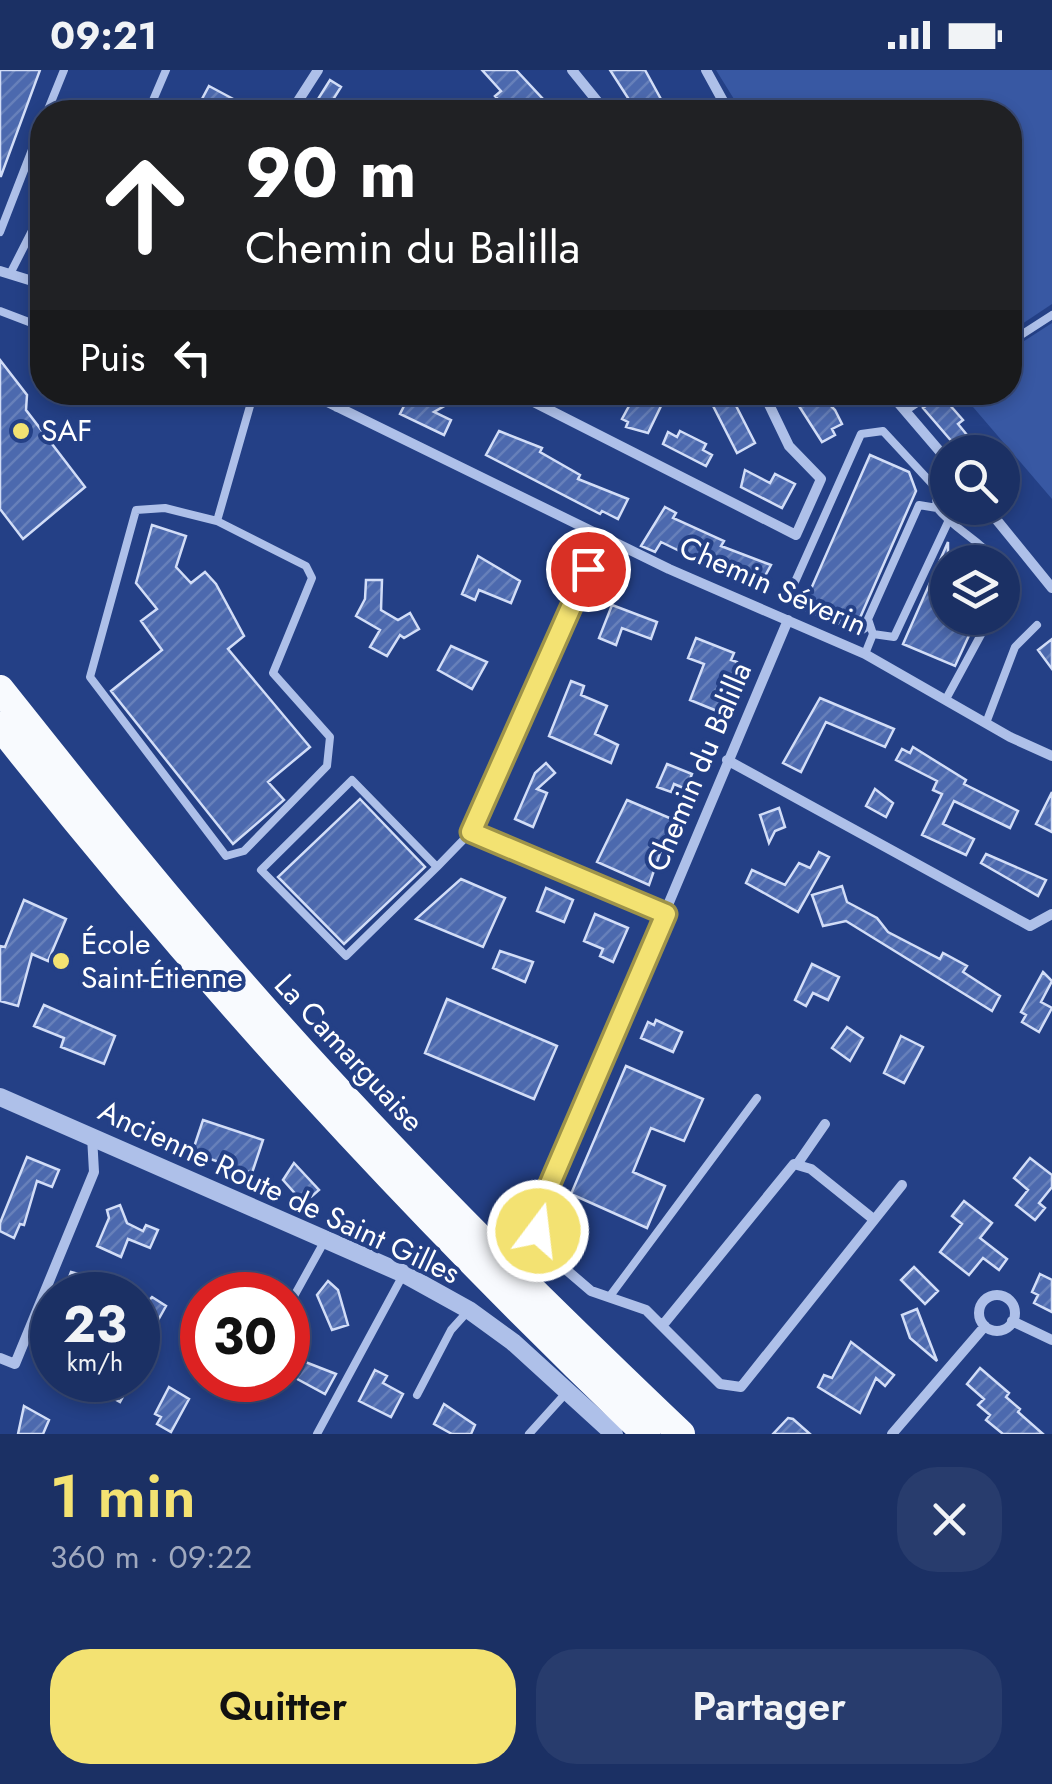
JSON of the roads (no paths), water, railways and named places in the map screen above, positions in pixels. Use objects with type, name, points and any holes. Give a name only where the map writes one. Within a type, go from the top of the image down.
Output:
[{"type":"highway","name":"La Camarguaise","points":[[0,690],[180,912],[298,1047],[432,1190],[680,1434]]},
{"type":"highway","name":"La Camarguaise","points":[[0,729],[215,989],[363,1153],[646,1434]]},
{"type":"street","points":[[299,100],[318,70]]},
{"type":"street","points":[[572,70],[596,100]]},
{"type":"street","points":[[706,70],[722,100]]},
{"type":"street","points":[[5,273],[30,280]]},
{"type":"street","name":"Chemin Séverin","points":[[331,405],[602,536],[865,654],[1052,756]]},
{"type":"street","points":[[337,408],[342,405]]},
{"type":"street","points":[[539,405],[796,536],[821,479],[790,446],[770,405]]},
{"type":"street","points":[[899,405],[930,440]]},
{"type":"street","points":[[1001,525],[1052,588]]},
{"type":"street","points":[[602,536],[471,832],[666,914]]},
{"type":"street","name":"Chemin du Balilla","points":[[788,620],[536,1216],[542,1249],[591,1291],[646,1310],[720,1384],[742,1387],[872,1218]]},
{"type":"street","points":[[727,760],[1030,926],[1052,914]]},
{"type":"street","name":"Ancienne Route de Saint Gilles","points":[[0,1097],[326,1238],[470,1310],[568,1390],[614,1434]]},
{"type":"street","points":[[662,1326],[786,1170],[798,1164],[825,1124]]},
{"type":"street","points":[[52,1272],[94,1172],[92,1136]]},
{"type":"street","points":[[798,1164],[872,1218],[902,1185]]},
{"type":"street","points":[[985,1326],[980,1309],[986,1299],[996,1295],[1012,1304],[1012,1321]]},
{"type":"street","points":[[985,1326],[1000,1331],[1012,1321]]},
{"type":"street","points":[[1012,1321],[1052,1340]]},
{"type":"street","points":[[0,1358],[14,1364],[30,1326]]},
{"type":"street","points":[[892,1434],[985,1326]]},
{"type":"lane","points":[[52,100],[64,70]]},
{"type":"lane","points":[[153,100],[166,70]]},
{"type":"lane","points":[[0,232],[4,208],[30,151]]},
{"type":"lane","points":[[5,273],[30,231]]},
{"type":"lane","points":[[0,311],[30,323]]},
{"type":"lane","points":[[1022,334],[1052,315]]},
{"type":"lane","points":[[216,521],[250,405]]},
{"type":"lane","points":[[905,412],[915,405]]},
{"type":"lane","points":[[930,481],[883,431],[861,434],[790,592],[796,602],[862,630],[894,637],[947,525]]},
{"type":"lane","points":[[865,654],[872,630],[868,619],[919,505],[930,507]]},
{"type":"lane","points":[[164,508],[216,521],[306,566],[312,578],[273,673],[330,737],[327,766],[244,851],[226,856],[90,677],[136,510],[164,508]]},
{"type":"lane","points":[[952,525],[982,545]]},
{"type":"lane","points":[[986,723],[1015,647],[1037,624]]},
{"type":"lane","points":[[946,699],[981,635]]},
{"type":"lane","points":[[437,867],[352,780],[261,870],[346,956],[437,867],[471,832]]},
{"type":"lane","points":[[610,1296],[758,1098]]},
{"type":"lane","points":[[307,1272],[326,1238]]},
{"type":"lane","points":[[317,1434],[404,1274]]},
{"type":"lane","points":[[417,1395],[451,1330],[470,1310]]},
{"type":"lane","points":[[529,1434],[568,1390]]},
{"type":"place","name":"SAF","points":[[21,431]]},
{"type":"place","name":"École Saint-Étienne","points":[[61,961]]}]
